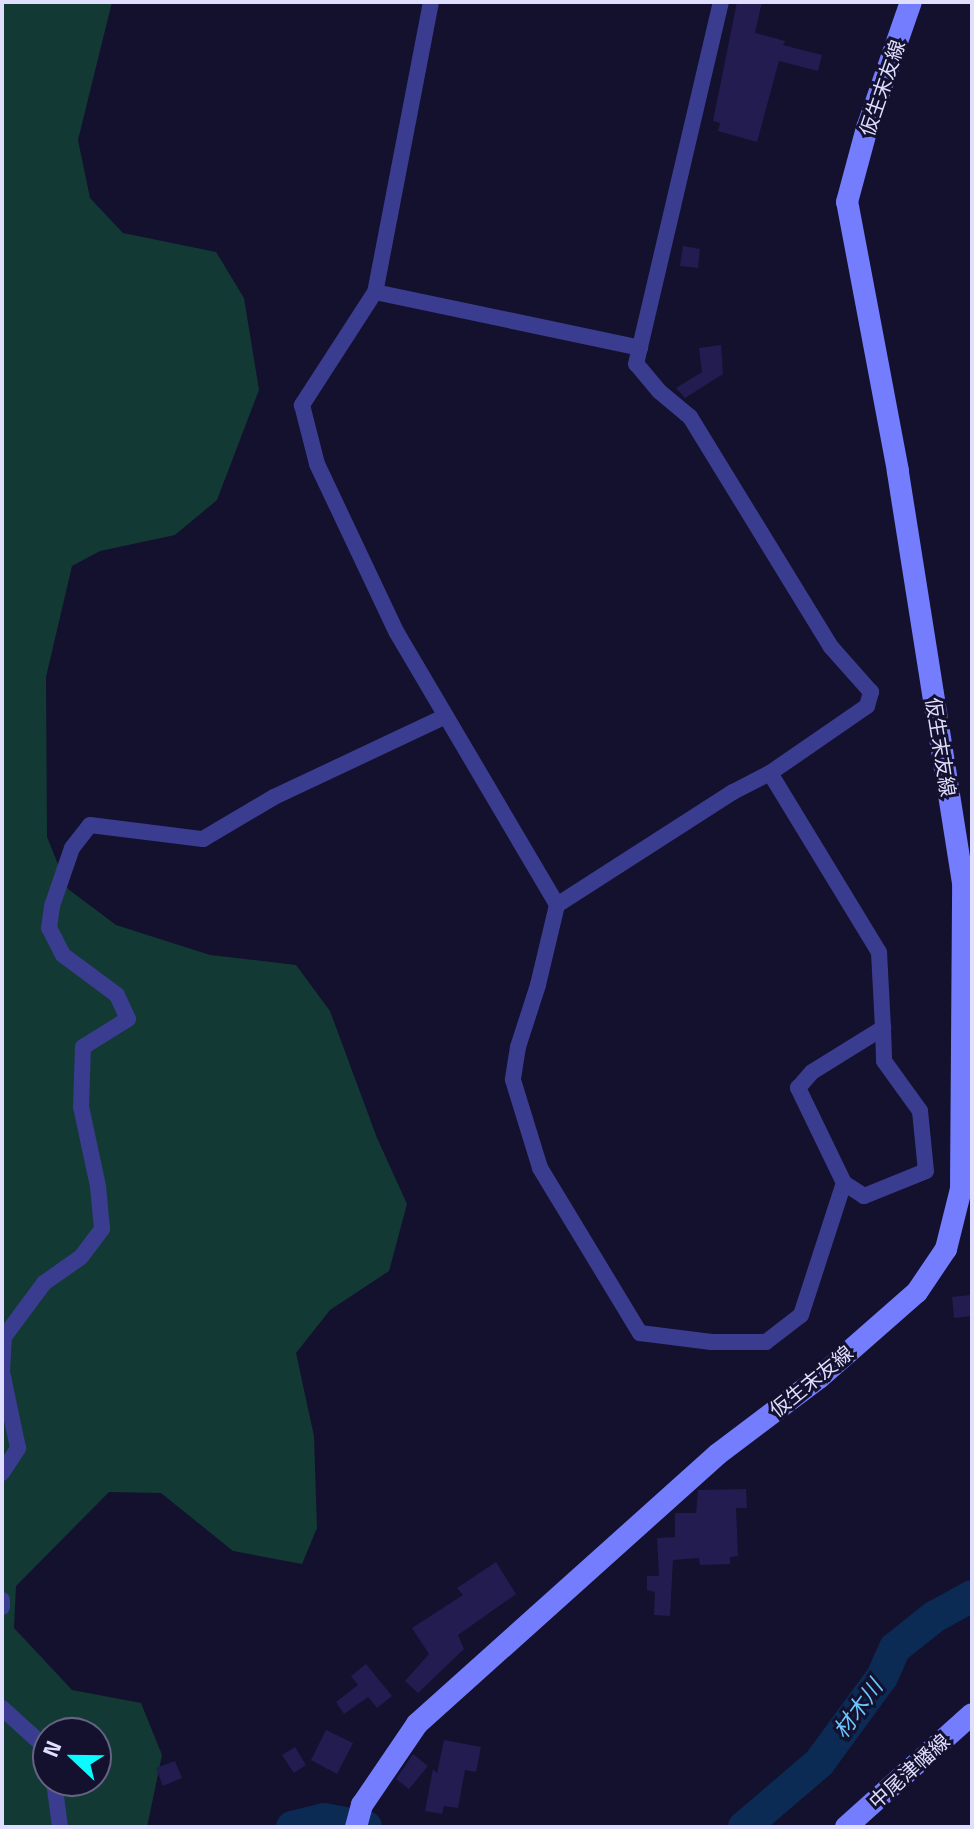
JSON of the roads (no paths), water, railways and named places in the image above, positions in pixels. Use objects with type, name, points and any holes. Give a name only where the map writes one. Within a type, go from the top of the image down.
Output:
[{"type":"main road","name":"仮生末友線","points":[[359,1816],[417,1724],[718,1454],[819,1378],[917,1292],[946,1249],[961,1189],[963,883],[898,471],[847,202],[867,128],[911,2]]},
{"type":"main road","name":"中尾津幡線","points":[[846,1827],[972,1714]]},
{"type":"street","points":[[431,2],[375,292],[302,405],[317,464],[397,633],[557,905],[538,985],[518,1047],[513,1080],[540,1168],[640,1333],[711,1342],[766,1342],[801,1315],[844,1183]]},
{"type":"street","points":[[557,905],[733,792],[770,773],[867,706],[871,692],[831,647],[690,417],[659,391],[636,364],[721,2]]},
{"type":"street","points":[[375,292],[640,348]]},
{"type":"street","points":[[2,1473],[18,1448],[2,1372],[3,1336],[44,1283],[81,1257],[102,1229],[98,1186],[81,1107],[83,1047],[128,1019],[117,995],[63,955],[49,928],[52,906],[72,848],[90,825],[203,839],[274,797],[446,716]]},
{"type":"street","points":[[770,773],[879,952],[883,1028],[884,1061],[920,1111],[926,1171],[864,1196],[844,1183],[798,1088],[812,1072],[883,1028]]},
{"type":"street","points":[[2,1600],[2,1607]]},
{"type":"street","points":[[2,1708],[32,1735]]},
{"type":"street","points":[[56,1797],[60,1827]]},
{"type":"waterway","name":"材木川","points":[[744,1827],[819,1763],[882,1677],[895,1648],[934,1617],[972,1596]]},
{"type":"waterway","name":"材木川","points":[[292,1827],[324,1819],[366,1827]]}]
